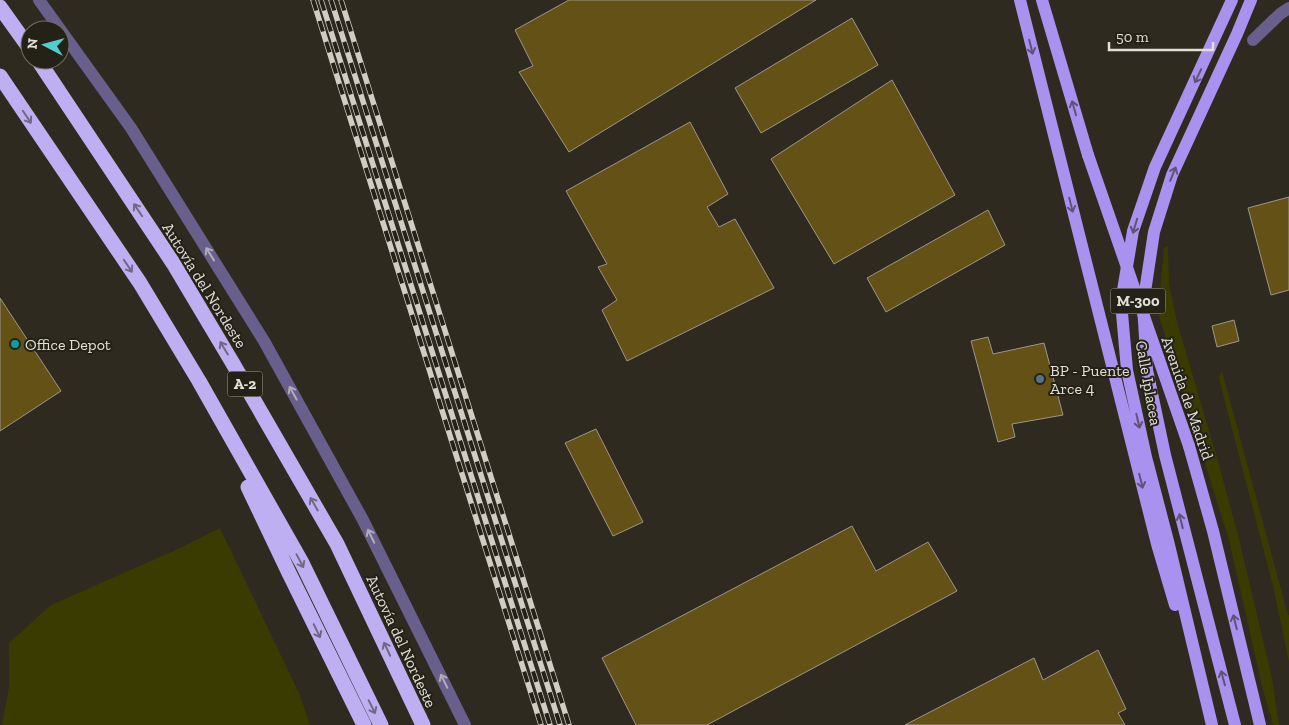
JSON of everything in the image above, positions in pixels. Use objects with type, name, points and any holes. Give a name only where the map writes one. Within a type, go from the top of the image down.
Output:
[{"type":"highway","points":[[1,0],[12,22]]},
{"type":"highway","points":[[0,7],[20,34]]},
{"type":"highway","name":"Autovía del Nordeste","points":[[45,70],[173,264],[232,362],[336,544],[423,725]]},
{"type":"highway","name":"A-2","points":[[0,76],[140,283],[199,381],[302,563],[381,725]]},
{"type":"highway","points":[[199,381],[289,573],[364,725]]},
{"type":"main road","name":"M-300","points":[[1020,0],[1155,535],[1211,725]]},
{"type":"main road","name":"Avenida de Madrid","points":[[1042,0],[1088,155],[1189,446],[1213,531],[1261,725]]},
{"type":"main road","name":"Calle Iplacea","points":[[1211,725],[1168,541],[1146,457],[1127,370],[1121,302],[1133,231],[1154,167],[1232,0]]},
{"type":"main road","name":"Calle Iplacea","points":[[1235,725],[1165,455],[1147,370],[1143,305],[1154,232],[1172,176],[1251,0]]},
{"type":"street","points":[[39,0],[131,128],[264,341],[364,520],[465,725]]},
{"type":"street","points":[[1253,40],[1289,8]]},
{"type":"shaded area","points":[[1168,246],[1169,285],[1177,322],[1239,539],[1272,678],[1279,725],[1273,725],[1262,686],[1229,540],[1158,313],[1164,248]]},
{"type":"shaded area","points":[[1222,371],[1289,615],[1289,662],[1273,586],[1219,377]]},
{"type":"shaded area","points":[[220,528],[299,693],[310,725],[2,725],[9,687],[9,643],[51,605],[176,550]]},
{"type":"building","points":[[569,0],[816,0],[569,152],[519,72],[533,66],[515,30]]},
{"type":"building","points":[[852,18],[878,65],[761,133],[735,88]]},
{"type":"building","points":[[892,80],[955,195],[834,264],[771,159]]},
{"type":"building","points":[[690,122],[728,194],[707,207],[719,227],[735,219],[774,288],[627,361],[602,310],[617,300],[598,267],[607,264],[566,191]]},
{"type":"building","points":[[1289,197],[1289,290],[1271,295],[1248,208]]},
{"type":"building","points":[[988,210],[1005,245],[886,312],[867,278]]},
{"type":"building","name":"Office Depot","points":[[0,298],[61,391],[0,431]]},
{"type":"building","points":[[1234,320],[1239,341],[1217,347],[1212,326]]},
{"type":"building","points":[[988,337],[993,354],[1044,343],[1063,415],[1012,424],[1015,437],[998,442],[971,341]]},
{"type":"building","points":[[596,429],[643,522],[613,536],[565,443]]},
{"type":"building","points":[[852,526],[876,571],[928,542],[957,591],[707,725],[636,725],[602,658]]},
{"type":"building","points":[[1098,650],[1126,709],[1118,713],[1125,725],[905,725],[1034,658],[1043,680]]},
{"type":"railway","points":[[313,0],[541,725]]},
{"type":"railway","points":[[321,0],[550,725]]},
{"type":"railway","points":[[331,0],[560,725]]},
{"type":"railway","points":[[341,0],[569,725]]},
{"type":"place","name":"Office Depot","points":[[15,344]]},
{"type":"place","name":"BP - Puente Arce 4","points":[[1040,379]]}]
